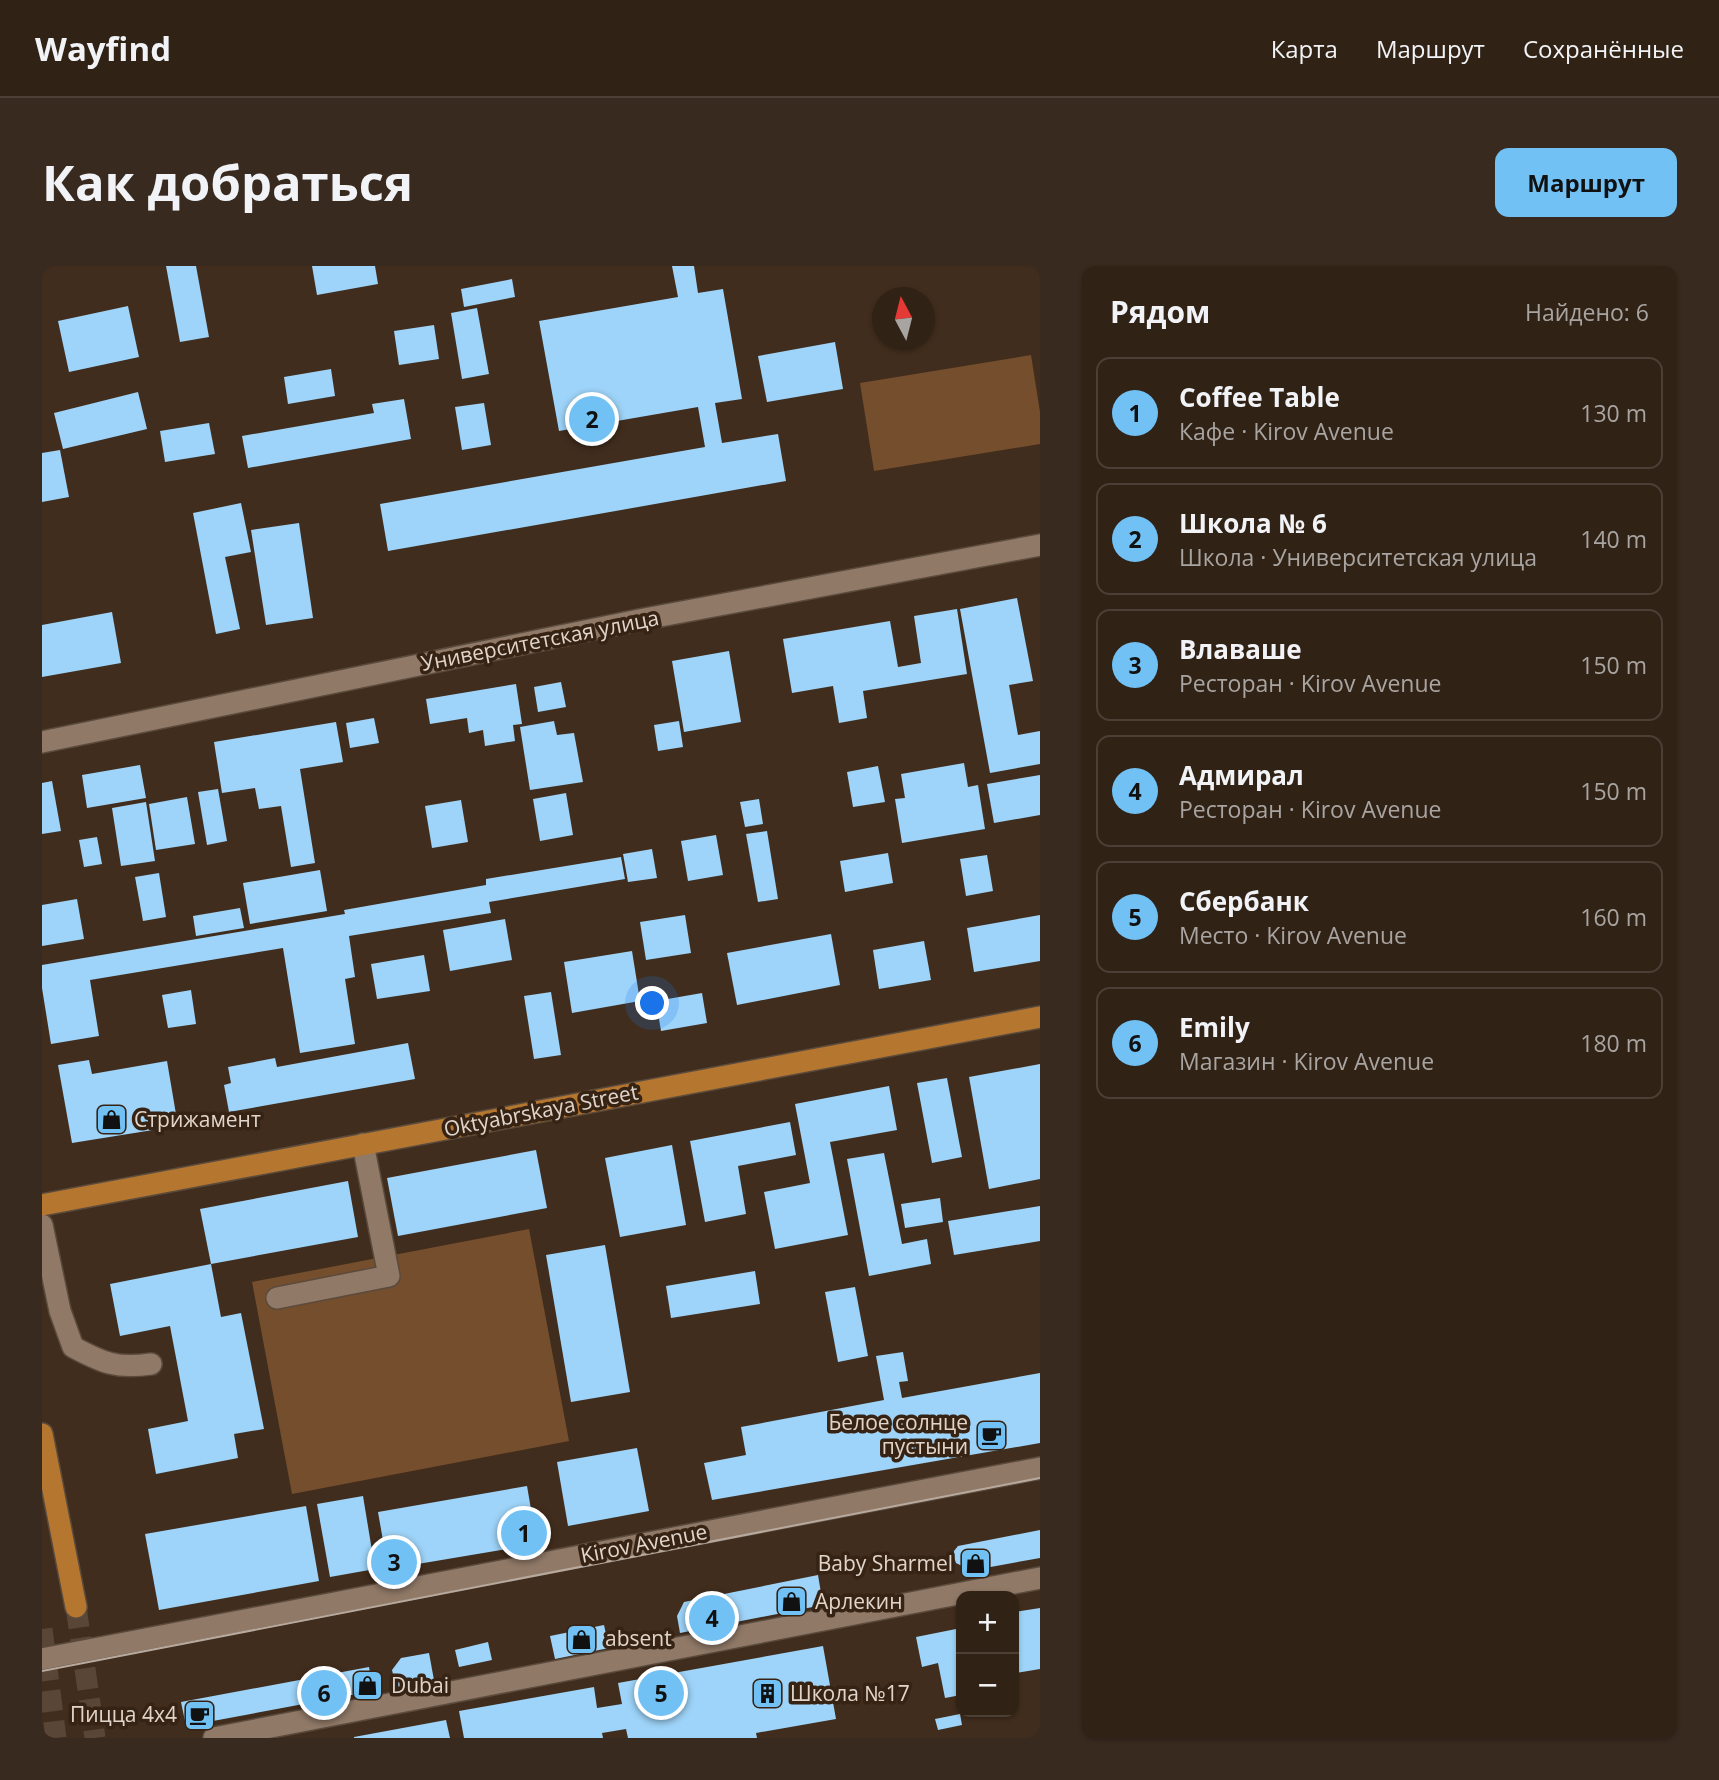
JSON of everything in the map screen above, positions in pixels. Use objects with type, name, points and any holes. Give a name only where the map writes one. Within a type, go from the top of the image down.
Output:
[{"type":"main road","name":"Oktyabrskaya Street","points":[[42,1205],[1040,1017]]},
{"type":"main road","points":[[42,1434],[76,1607]]},
{"type":"street","name":"Университетская улица","points":[[42,742],[626,623],[1040,545]]},
{"type":"street","points":[[277,1298],[389,1276],[363,1144]]},
{"type":"street","points":[[42,1225],[60,1311],[73,1347],[94,1359],[127,1367],[151,1364]]},
{"type":"street","name":"Kirov Avenue","points":[[42,1659],[1040,1468]]},
{"type":"street","points":[[214,1738],[1040,1577]]},
{"type":"shaded area","points":[[1031,355],[1040,412],[1040,444],[874,471],[860,383]]},
{"type":"shaded area","points":[[529,1229],[569,1441],[292,1494],[252,1282]]},
{"type":"building","points":[[166,266],[196,266],[209,337],[180,342]]},
{"type":"building","points":[[312,266],[375,266],[378,284],[317,295]]},
{"type":"building","points":[[672,266],[694,266],[698,293],[723,289],[742,399],[715,403],[722,443],[778,434],[786,481],[388,551],[380,504],[705,447],[698,407],[559,431],[539,321],[678,297]]},
{"type":"building","points":[[512,279],[515,297],[464,307],[461,289]]},
{"type":"building","points":[[128,306],[139,357],[69,372],[58,321]]},
{"type":"building","points":[[477,308],[489,374],[462,379],[451,313]]},
{"type":"building","points":[[434,325],[439,359],[399,365],[394,331]]},
{"type":"building","points":[[835,342],[843,389],[767,402],[758,356]]},
{"type":"building","points":[[331,369],[335,396],[288,404],[284,377]]},
{"type":"building","points":[[138,392],[147,429],[63,449],[54,413]]},
{"type":"building","points":[[404,399],[411,439],[248,468],[242,436],[374,413],[372,404]]},
{"type":"building","points":[[484,403],[491,445],[462,450],[455,407]]},
{"type":"building","points":[[209,423],[215,454],[165,462],[160,431]]},
{"type":"building","points":[[60,450],[69,497],[42,502],[42,453]]},
{"type":"building","points":[[241,503],[251,552],[225,557],[240,629],[216,634],[193,513]]},
{"type":"building","points":[[299,523],[313,618],[266,625],[251,530]]},
{"type":"building","points":[[1017,598],[1033,681],[1009,685],[1018,735],[1040,731],[1040,764],[990,773],[960,609]]},
{"type":"building","points":[[957,609],[967,674],[863,691],[867,718],[839,723],[833,686],[792,693],[783,639],[890,621],[898,667],[921,663],[914,616]]},
{"type":"building","points":[[112,612],[121,663],[42,677],[42,625]]},
{"type":"building","points":[[729,651],[741,722],[684,732],[672,661]]},
{"type":"building","points":[[561,682],[566,707],[538,712],[534,687]]},
{"type":"building","points":[[516,684],[522,724],[513,725],[515,741],[485,746],[483,730],[469,733],[467,718],[430,724],[426,699]]},
{"type":"building","points":[[374,718],[379,743],[350,748],[346,723]]},
{"type":"building","points":[[554,721],[557,735],[574,733],[583,782],[530,790],[520,727]]},
{"type":"building","points":[[679,721],[683,747],[658,751],[654,725]]},
{"type":"building","points":[[336,722],[343,762],[300,769],[315,863],[291,867],[281,806],[259,809],[255,788],[222,793],[214,742]]},
{"type":"building","points":[[964,763],[968,787],[978,785],[985,829],[902,843],[895,799],[905,798],[901,774]]},
{"type":"building","points":[[140,765],[146,798],[87,808],[82,775]]},
{"type":"building","points":[[878,766],[885,802],[853,807],[847,772]]},
{"type":"building","points":[[1040,775],[1040,815],[994,823],[987,784]]},
{"type":"building","points":[[52,781],[61,831],[42,834],[42,783]]},
{"type":"building","points":[[218,789],[227,841],[207,845],[198,792]]},
{"type":"building","points":[[566,793],[573,835],[540,841],[533,799]]},
{"type":"building","points":[[187,797],[195,844],[156,850],[149,804]]},
{"type":"building","points":[[759,799],[763,824],[745,827],[740,802]]},
{"type":"building","points":[[461,800],[468,842],[432,848],[425,806]]},
{"type":"building","points":[[146,802],[155,861],[121,866],[112,808]]},
{"type":"building","points":[[767,831],[778,899],[758,902],[746,834]]},
{"type":"building","points":[[716,835],[723,875],[688,881],[681,841]]},
{"type":"building","points":[[97,837],[102,864],[84,867],[79,840]]},
{"type":"building","points":[[652,849],[657,878],[628,882],[623,854]]},
{"type":"building","points":[[888,853],[893,883],[845,892],[840,861]]},
{"type":"building","points":[[987,855],[993,891],[966,896],[960,859]]},
{"type":"building","points":[[621,857],[625,879],[489,902],[491,913],[349,936],[355,977],[345,979],[355,1044],[300,1053],[283,948],[90,980],[99,1036],[51,1044],[42,988],[42,965],[345,914],[344,910],[486,885],[486,879]]},
{"type":"building","points":[[320,870],[327,911],[250,924],[243,883]]},
{"type":"building","points":[[159,873],[166,917],[143,921],[135,877]]},
{"type":"building","points":[[77,899],[84,939],[42,946],[42,905]]},
{"type":"building","points":[[240,908],[244,928],[196,936],[193,916]]},
{"type":"building","points":[[685,915],[691,953],[646,960],[640,922]]},
{"type":"building","points":[[1040,915],[1040,961],[974,972],[967,928]]},
{"type":"building","points":[[505,919],[512,960],[450,971],[443,930]]},
{"type":"building","points":[[831,934],[840,985],[737,1005],[727,953]]},
{"type":"building","points":[[924,941],[931,980],[879,989],[873,950]]},
{"type":"building","points":[[632,951],[640,1001],[572,1013],[564,962]]},
{"type":"building","points":[[424,955],[430,991],[377,999],[371,964]]},
{"type":"building","points":[[191,990],[196,1024],[168,1028],[162,995]]},
{"type":"building","points":[[551,992],[561,1055],[534,1059],[524,996]]},
{"type":"building","points":[[702,993],[707,1023],[661,1031],[656,1001]]},
{"type":"building","points":[[408,1043],[415,1079],[229,1112],[224,1085],[231,1083],[228,1067],[275,1058],[277,1067]]},
{"type":"building","points":[[89,1060],[92,1074],[167,1061],[178,1126],[72,1143],[58,1065]]},
{"type":"building","points":[[1040,1064],[1040,1179],[989,1189],[969,1077]]},
{"type":"building","points":[[947,1078],[962,1157],[932,1163],[917,1083]]},
{"type":"building","points":[[889,1086],[897,1130],[830,1142],[848,1235],[775,1249],[764,1192],[810,1183],[795,1104]]},
{"type":"building","points":[[790,1122],[796,1155],[738,1166],[746,1214],[705,1222],[690,1141]]},
{"type":"building","points":[[672,1145],[686,1225],[620,1237],[605,1158]]},
{"type":"building","points":[[536,1150],[547,1208],[398,1236],[387,1178]]},
{"type":"building","points":[[884,1153],[902,1244],[927,1239],[931,1264],[869,1276],[847,1159]]},
{"type":"building","points":[[348,1181],[358,1237],[211,1264],[200,1209]]},
{"type":"building","points":[[940,1198],[943,1222],[905,1228],[901,1204]]},
{"type":"building","points":[[1040,1206],[1040,1241],[954,1255],[948,1221]]},
{"type":"building","points":[[605,1245],[630,1392],[571,1402],[546,1255]]},
{"type":"building","points":[[211,1264],[221,1317],[241,1313],[264,1429],[234,1434],[238,1458],[156,1474],[148,1429],[188,1421],[170,1326],[120,1336],[110,1284]]},
{"type":"building","points":[[755,1271],[760,1304],[671,1318],[666,1286]]},
{"type":"building","points":[[855,1287],[868,1356],[838,1362],[825,1292]]},
{"type":"building","points":[[903,1352],[908,1381],[899,1382],[902,1398],[1040,1373],[1040,1443],[712,1500],[704,1463],[746,1455],[741,1427],[884,1400],[876,1356]]},
{"type":"building","points":[[637,1448],[649,1511],[568,1526],[557,1462]]},
{"type":"building","points":[[527,1486],[537,1544],[388,1569],[378,1512]]},
{"type":"building","points":[[363,1496],[375,1569],[330,1577],[317,1504]]},
{"type":"building","points":[[306,1506],[319,1581],[159,1610],[145,1534]]},
{"type":"building","points":[[1040,1530],[1040,1558],[963,1572],[962,1566],[956,1563],[954,1551],[958,1546]]},
{"type":"building","points":[[818,1575],[823,1605],[680,1633],[677,1616],[684,1602]]},
{"type":"building","points":[[1040,1608],[1040,1669],[1019,1672],[1019,1611]]},
{"type":"building","points":[[604,1625],[609,1648],[555,1659],[550,1636]]},
{"type":"building","points":[[956,1629],[956,1696],[945,1698],[938,1663],[922,1667],[916,1637]]},
{"type":"building","points":[[488,1642],[492,1660],[459,1667],[455,1650]]},
{"type":"building","points":[[823,1646],[836,1719],[756,1733],[757,1738],[628,1738],[626,1729],[602,1733],[603,1738],[464,1738],[459,1711],[594,1687],[597,1708],[622,1704],[618,1683]]},
{"type":"building","points":[[429,1653],[434,1680],[396,1687],[392,1670],[401,1658]]},
{"type":"building","points":[[369,1667],[373,1691],[186,1726],[181,1702]]},
{"type":"building","points":[[956,1715],[961,1717],[962,1725],[938,1730],[935,1719]]},
{"type":"building","points":[[446,1720],[450,1738],[354,1738],[354,1737]]},
{"type":"tunnel","points":[[76,1607],[95,1738]]},
{"type":"tunnel","points":[[42,1629],[56,1738]]},
{"type":"tram line","points":[[42,1671],[1040,1478]]},
{"type":"place","name":"Школа № 6","points":[[592,419]]},
{"type":"place","name":"Стрижамент","points":[[111,1120]]},
{"type":"place","name":"Белое солнце пустыни","points":[[991,1435]]},
{"type":"place","name":"Coffee Table","points":[[524,1533]]},
{"type":"place","name":"Влаваше","points":[[394,1562]]},
{"type":"place","name":"Baby Sharmel","points":[[976,1564]]},
{"type":"place","name":"Арлекин","points":[[792,1602]]},
{"type":"place","name":"Адмирал","points":[[712,1618]]},
{"type":"place","name":"absent","points":[[582,1639]]},
{"type":"place","name":"Dubai","points":[[368,1686]]},
{"type":"place","name":"Emily","points":[[324,1693]]},
{"type":"place","name":"Сбербанк","points":[[661,1693]]},
{"type":"place","name":"Школа №17","points":[[767,1694]]},
{"type":"place","name":"Пицца 4x4","points":[[200,1715]]}]
